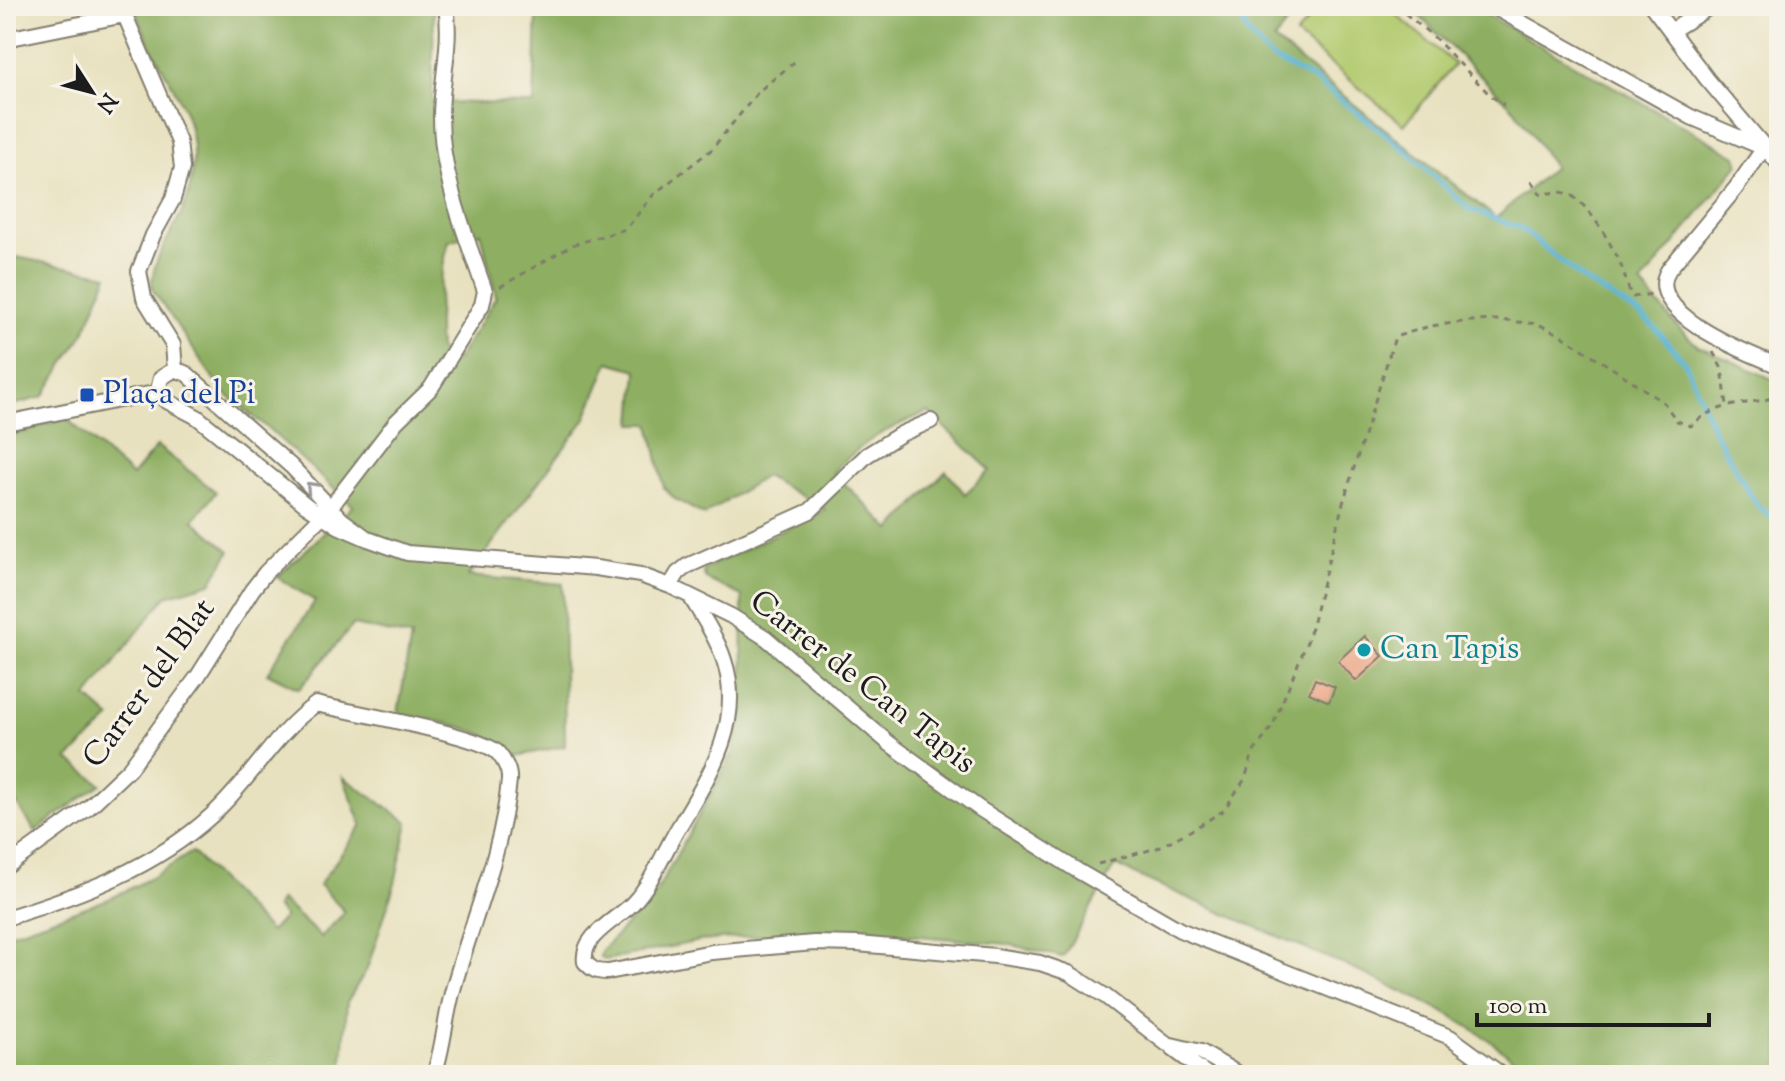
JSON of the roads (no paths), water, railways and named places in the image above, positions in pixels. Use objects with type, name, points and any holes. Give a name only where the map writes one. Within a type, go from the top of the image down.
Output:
[{"type":"street","name":"Carrer del Blat","points":[[6,867],[89,807],[129,769],[198,676],[252,590],[326,512],[396,422],[438,379],[485,298],[453,192],[443,143],[442,107],[449,44],[446,6]]},
{"type":"street","points":[[1492,6],[1699,121],[1764,148]]},
{"type":"street","points":[[1652,6],[1779,164]]},
{"type":"street","points":[[1671,31],[1711,6]]},
{"type":"street","points":[[6,39],[123,11],[179,142],[182,168],[173,199],[153,235],[139,271],[144,298],[173,345],[175,369]]},
{"type":"street","points":[[1764,148],[1736,188],[1669,269],[1663,287],[1699,328],[1779,366]]},
{"type":"street","points":[[167,399],[159,386],[161,378],[175,369],[181,370],[292,467],[326,512]]},
{"type":"street","points":[[6,423],[149,394],[182,402],[189,396],[191,379]]},
{"type":"street","name":"Carrer de Can Tapis","points":[[167,399],[197,417],[272,480],[326,512],[338,526],[368,539],[407,553],[596,568],[640,575],[731,616],[766,638],[890,744],[980,809],[1078,871],[1180,930],[1450,1037],[1502,1075]]},
{"type":"street","points":[[670,586],[687,566],[810,511],[867,455],[901,434],[931,421]]},
{"type":"street","points":[[689,595],[723,657],[728,673],[731,713],[727,732],[707,778],[644,889],[586,948],[585,962],[591,968],[608,972],[712,952],[814,943],[995,956],[1040,963],[1069,973],[1105,996],[1208,1075]]},
{"type":"street","points":[[6,918],[55,903],[148,863],[212,815],[291,727],[316,704],[459,736],[484,745],[496,751],[510,777],[505,819],[453,989],[441,1056],[434,1075]]},
{"type":"street","points":[[1167,1044],[1201,1052],[1240,1075]]},
{"type":"waterway","points":[[1235,6],[1248,34],[1271,58],[1315,80],[1404,149],[1469,209],[1521,228],[1585,281],[1641,315],[1655,328],[1686,364],[1716,435],[1749,492],[1758,506],[1779,523]]},
{"type":"place","name":"Plaça del Pi","points":[[87,395]]},
{"type":"place","name":"Can Tapis","points":[[1364,650]]}]
